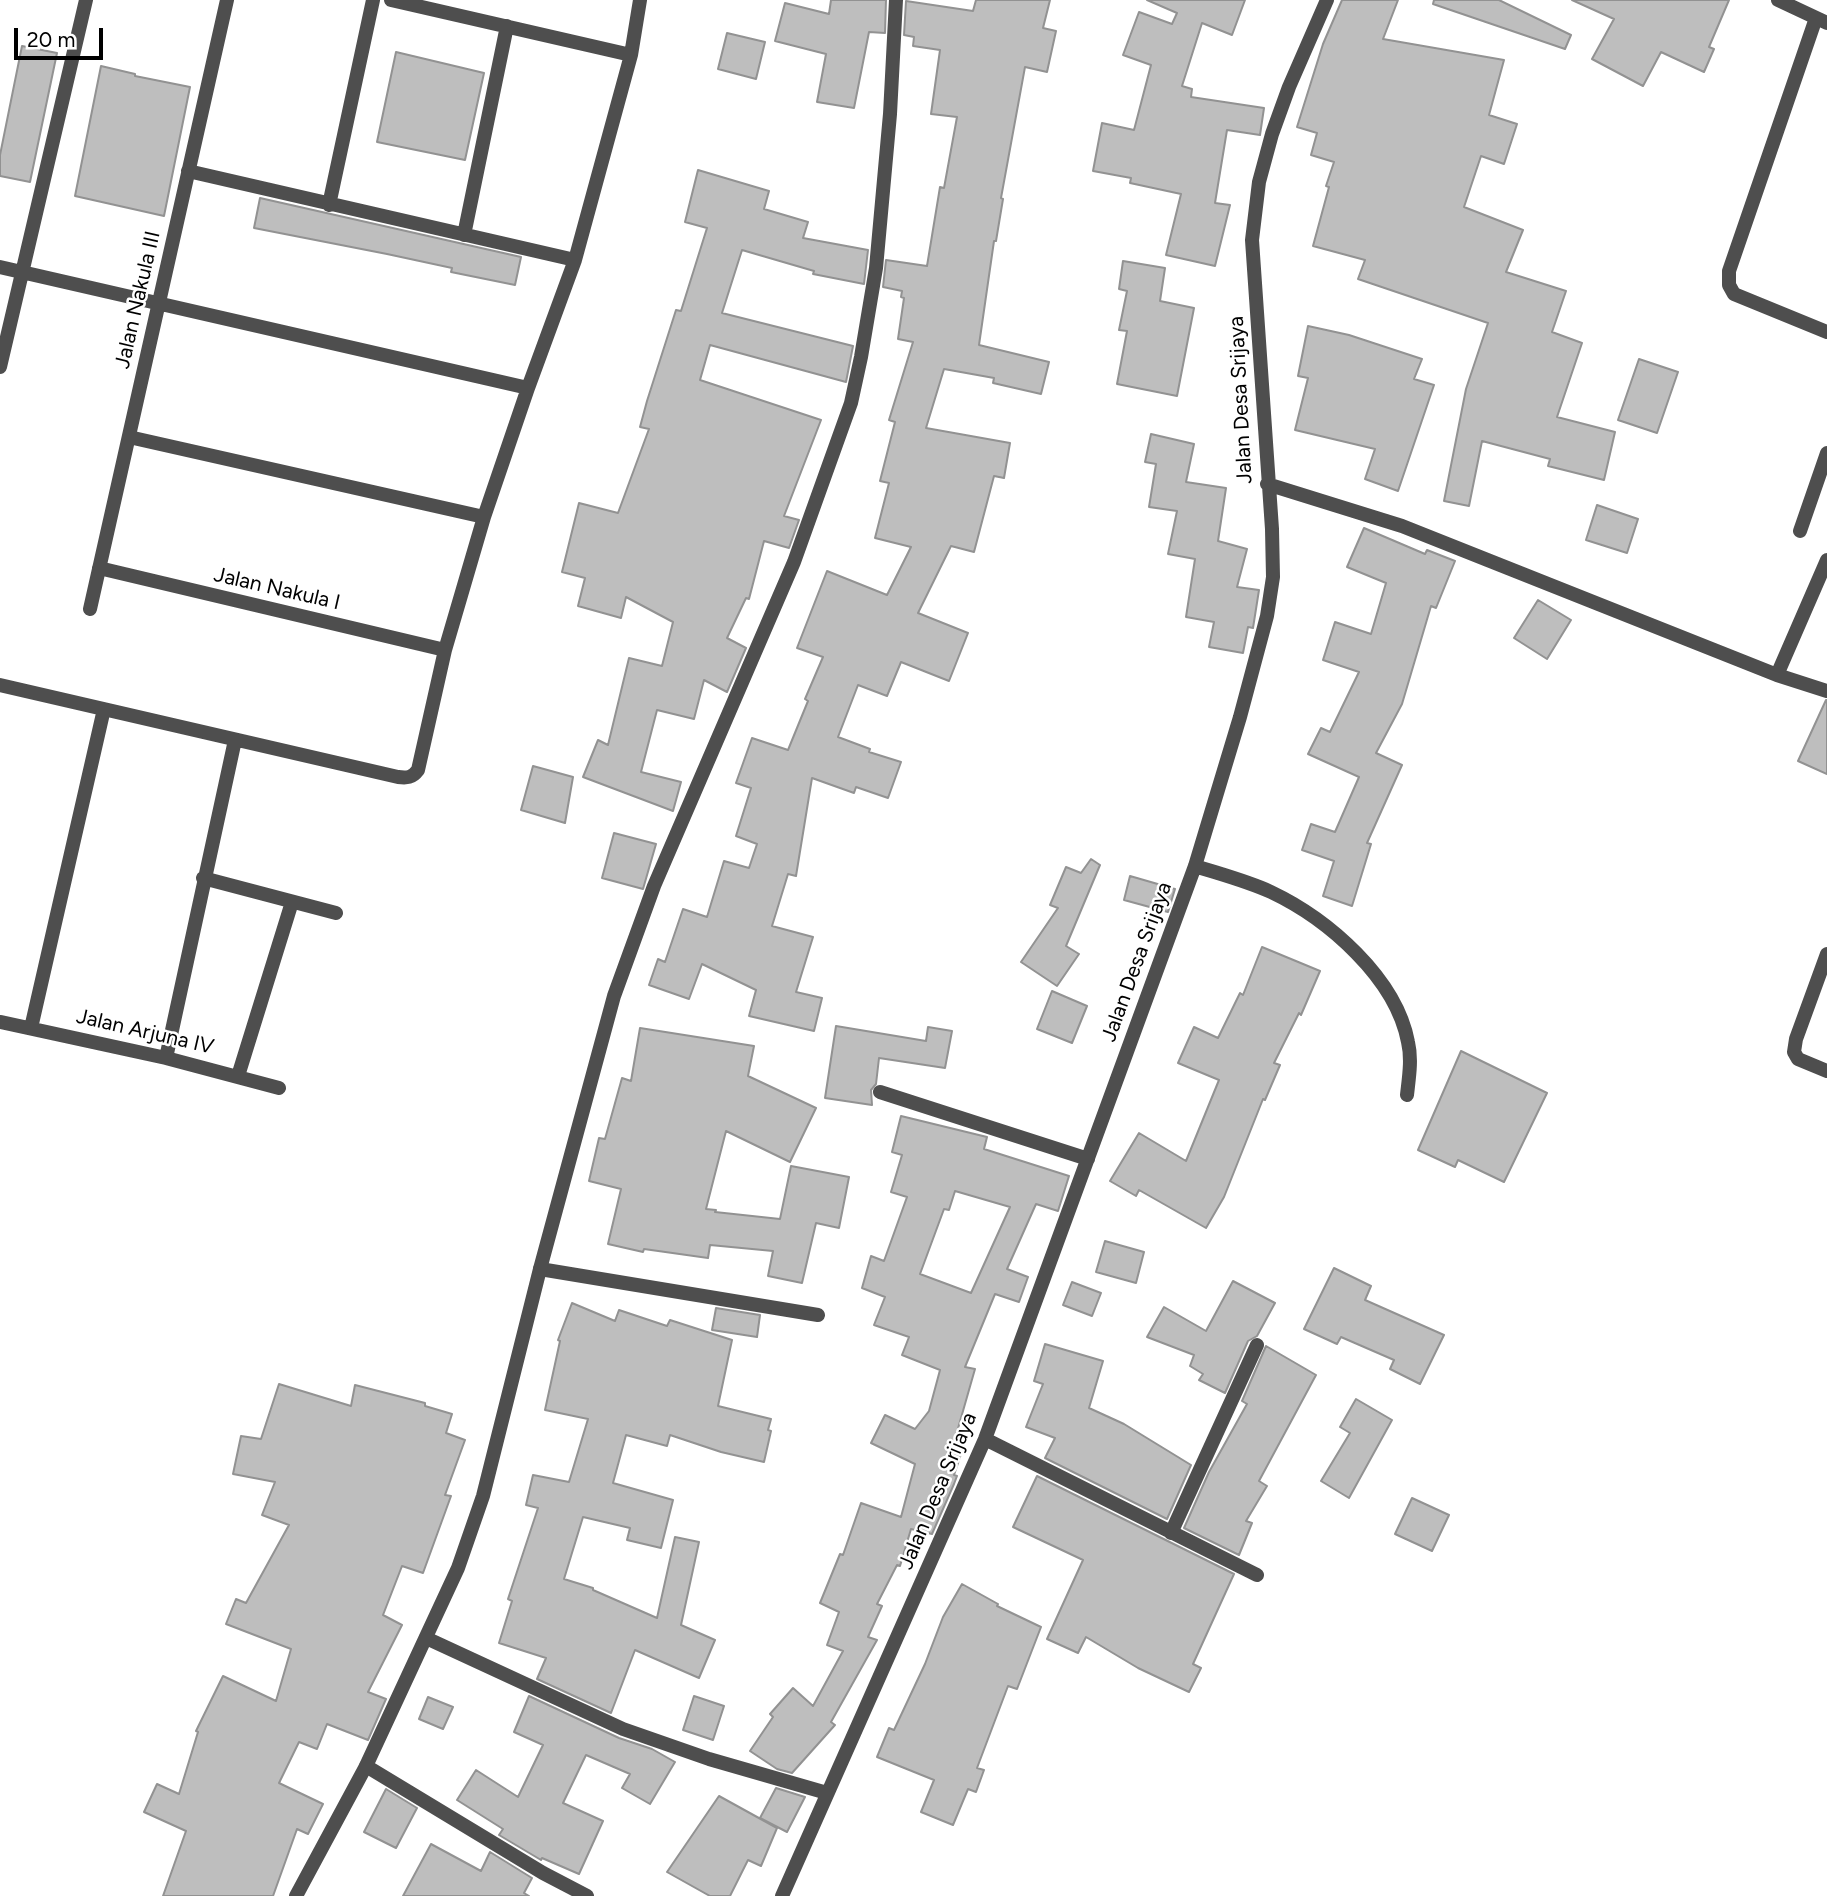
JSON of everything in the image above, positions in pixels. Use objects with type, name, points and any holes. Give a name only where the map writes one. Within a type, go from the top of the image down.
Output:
[{"type":"street","points":[[0,367],[86,0]]},
{"type":"street","name":"Jalan Nakula III","points":[[90,609],[227,0]]},
{"type":"street","points":[[329,205],[373,0]]},
{"type":"street","points":[[391,0],[631,55]]},
{"type":"street","points":[[0,685],[398,777],[407,778],[414,775],[418,770],[445,650],[484,517],[575,260],[631,55],[640,0]]},
{"type":"street","points":[[296,1896],[366,1766],[458,1568],[483,1496],[596,1055],[618,984],[654,886],[794,562],[851,403],[876,268],[890,114],[896,0]]},
{"type":"street","name":"Jalan Desa Srijaya","points":[[782,1896],[985,1439],[1195,866],[1240,717],[1267,616],[1273,577],[1252,240],[1259,182],[1289,87],[1327,0]]},
{"type":"street","points":[[1778,0],[1822,20],[1729,271],[1729,285],[1734,295],[1827,332]]},
{"type":"street","points":[[464,235],[507,26]]},
{"type":"street","points":[[188,172],[575,260]]},
{"type":"street","points":[[0,267],[528,388]]},
{"type":"street","points":[[129,437],[484,517]]},
{"type":"street","points":[[1800,531],[1827,453]]},
{"type":"street","points":[[1267,484],[1402,526],[1777,675],[1827,691]]},
{"type":"street","points":[[1777,675],[1827,560]]},
{"type":"street","name":"Jalan Nakula I","points":[[99,568],[445,650]]},
{"type":"street","points":[[31,1028],[104,709]]},
{"type":"street","points":[[166,1058],[235,740]]},
{"type":"street","points":[[1195,866],[1272,893],[1335,933],[1365,962],[1389,994],[1402,1019],[1409,1043],[1407,1095]]},
{"type":"street","points":[[203,878],[337,913]]},
{"type":"street","points":[[238,1076],[292,902]]},
{"type":"street","points":[[1827,954],[1796,1039],[1794,1052],[1798,1059],[1827,1071]]},
{"type":"street","name":"Jalan Arjuna IV","points":[[1,1022],[166,1058],[279,1088]]},
{"type":"street","points":[[880,1092],[1087,1159]]},
{"type":"street","points":[[540,1269],[818,1315]]},
{"type":"street","points":[[1171,1533],[1256,1345]]},
{"type":"street","points":[[985,1439],[1257,1575]]},
{"type":"street","points":[[426,1638],[623,1729],[715,1761],[828,1793]]},
{"type":"street","points":[[366,1766],[542,1873],[587,1896]]},
{"type":"building","points":[[831,0],[886,0],[885,33],[869,32],[854,108],[817,102],[826,54],[775,41],[785,3],[829,14]]},
{"type":"building","points":[[976,0],[1050,0],[1043,28],[1056,31],[1047,72],[1025,67],[1001,198],[1003,199],[979,345],[1049,362],[1041,394],[993,383],[994,378],[944,369],[926,428],[1010,443],[1004,478],[994,476],[974,552],[951,546],[918,613],[968,633],[949,681],[901,662],[887,696],[858,685],[838,737],[870,749],[869,752],[901,762],[888,798],[856,787],[854,793],[812,778],[796,876],[788,874],[772,926],[813,937],[796,992],[822,998],[814,1031],[749,1016],[756,990],[702,964],[689,999],[649,985],[658,959],[665,962],[683,909],[707,917],[724,861],[749,868],[757,844],[736,836],[751,788],[736,783],[752,738],[788,750],[823,657],[797,648],[827,571],[887,595],[911,547],[875,538],[889,483],[880,481],[895,422],[889,420],[913,342],[898,339],[904,298],[901,297],[902,291],[883,287],[886,260],[927,266],[940,187],[944,188],[957,117],[931,114],[940,50],[913,46],[914,37],[904,35],[906,1],[973,11]]},
{"type":"building","points":[[1147,0],[1245,0],[1232,35],[1202,23],[1182,86],[1192,89],[1191,97],[1264,108],[1260,135],[1227,130],[1215,203],[1230,205],[1215,266],[1166,255],[1181,194],[1130,183],[1131,178],[1093,171],[1102,123],[1134,130],[1151,65],[1123,55],[1139,12],[1172,24],[1177,13]]},
{"type":"building","points":[[1342,0],[1398,0],[1383,39],[1504,60],[1489,115],[1517,124],[1504,164],[1481,156],[1464,207],[1523,230],[1506,272],[1566,291],[1552,332],[1582,343],[1557,417],[1615,432],[1604,480],[1548,466],[1550,459],[1482,441],[1469,506],[1444,501],[1466,389],[1488,323],[1358,279],[1365,260],[1313,246],[1334,162],[1311,155],[1317,133],[1297,127],[1323,44]]},
{"type":"building","points":[[1434,0],[1499,0],[1571,35],[1565,49],[1433,4]]},
{"type":"building","points":[[1572,0],[1729,0],[1709,47],[1714,49],[1704,72],[1661,52],[1643,86],[1592,59],[1614,19]]},
{"type":"building","points":[[727,33],[765,42],[756,79],[718,69]]},
{"type":"building","points":[[22,46],[57,53],[30,182],[0,176],[0,155]]},
{"type":"building","points":[[396,52],[484,73],[465,160],[377,142]]},
{"type":"building","points":[[101,66],[190,87],[164,216],[75,196]]},
{"type":"building","points":[[698,170],[769,191],[764,209],[808,222],[803,238],[868,250],[864,284],[813,274],[814,271],[742,250],[722,313],[853,346],[846,382],[710,345],[700,380],[821,420],[784,516],[799,520],[789,548],[764,541],[749,599],[746,598],[727,638],[746,648],[727,692],[704,680],[694,719],[657,710],[641,772],[681,782],[673,811],[583,777],[598,740],[608,745],[629,658],[662,666],[673,622],[626,597],[621,618],[578,606],[585,578],[562,572],[579,503],[618,513],[649,429],[640,427],[647,401],[676,310],[681,311],[707,228],[685,222]]},
{"type":"building","points":[[260,198],[521,257],[515,285],[451,272],[452,268],[254,228]]},
{"type":"building","points":[[1123,261],[1165,268],[1160,301],[1194,308],[1177,396],[1117,384],[1127,331],[1119,330],[1127,291],[1119,289]]},
{"type":"building","points":[[1308,326],[1349,335],[1422,359],[1414,379],[1434,385],[1398,491],[1365,479],[1375,449],[1295,430],[1308,378],[1298,376]]},
{"type":"building","points":[[1639,359],[1678,372],[1657,433],[1618,420]]},
{"type":"building","points":[[1151,434],[1194,444],[1186,482],[1226,488],[1218,541],[1247,549],[1237,587],[1259,590],[1253,628],[1248,627],[1243,653],[1209,647],[1214,622],[1186,617],[1195,559],[1168,554],[1177,511],[1149,507],[1156,464],[1145,462]]},
{"type":"building","points":[[1597,505],[1638,519],[1627,553],[1586,540]]},
{"type":"building","points":[[1364,528],[1425,554],[1427,550],[1455,561],[1436,608],[1431,606],[1402,704],[1376,753],[1402,765],[1367,843],[1371,844],[1352,906],[1323,896],[1334,861],[1302,850],[1311,824],[1335,832],[1359,777],[1308,754],[1321,728],[1330,732],[1359,672],[1323,660],[1335,622],[1371,634],[1386,583],[1347,567]]},
{"type":"building","points":[[1538,600],[1571,620],[1547,659],[1514,638]]},
{"type":"building","points":[[1827,700],[1827,774],[1798,761]]},
{"type":"building","points":[[533,766],[573,777],[565,823],[521,810]]},
{"type":"building","points":[[614,833],[656,844],[643,889],[602,878]]},
{"type":"building","points":[[1091,859],[1100,865],[1066,946],[1079,954],[1057,986],[1021,962],[1058,908],[1050,905],[1066,867],[1081,873]]},
{"type":"building","points":[[1130,876],[1175,889],[1168,912],[1124,900]]},
{"type":"building","points":[[1262,947],[1320,971],[1301,1015],[1299,1013],[1274,1063],[1280,1065],[1265,1100],[1263,1099],[1224,1197],[1206,1228],[1139,1190],[1136,1196],[1110,1181],[1139,1133],[1186,1161],[1219,1080],[1178,1063],[1194,1027],[1218,1038],[1240,993],[1243,995]]},
{"type":"building","points":[[1052,991],[1087,1006],[1072,1043],[1037,1029]]},
{"type":"building","points":[[836,1026],[926,1041],[928,1027],[952,1031],[945,1068],[879,1058],[876,1084],[871,1090],[872,1105],[825,1098]]},
{"type":"building","points":[[640,1028],[754,1046],[748,1076],[816,1108],[790,1162],[726,1131],[706,1209],[780,1219],[791,1166],[849,1177],[839,1228],[816,1223],[802,1283],[768,1276],[773,1251],[710,1245],[708,1258],[644,1249],[643,1252],[608,1244],[621,1189],[589,1181],[599,1138],[605,1139],[622,1078],[631,1081]]},
{"type":"building","points":[[1461,1051],[1547,1093],[1504,1182],[1458,1160],[1455,1167],[1418,1150]]},
{"type":"building","points":[[901,1116],[987,1137],[984,1149],[1069,1176],[1058,1211],[1036,1204],[1007,1269],[1028,1277],[1019,1302],[995,1294],[965,1367],[975,1369],[955,1439],[965,1442],[954,1475],[957,1476],[932,1534],[911,1529],[900,1566],[897,1565],[877,1604],[882,1606],[868,1637],[877,1640],[831,1722],[835,1725],[792,1773],[777,1769],[750,1751],[773,1717],[770,1714],[793,1688],[813,1706],[843,1651],[827,1645],[839,1612],[820,1603],[840,1554],[843,1555],[861,1503],[901,1517],[915,1464],[871,1443],[885,1415],[915,1429],[929,1411],[940,1370],[902,1355],[909,1337],[874,1325],[885,1297],[862,1288],[871,1256],[884,1261],[907,1197],[891,1192],[902,1155],[892,1152]],"holes":[[[955,1191],[1010,1207],[971,1293],[920,1274],[944,1209],[949,1210]]]},
{"type":"building","points":[[1105,1241],[1144,1252],[1136,1283],[1096,1272]]},
{"type":"building","points":[[1334,1268],[1371,1286],[1365,1300],[1444,1335],[1420,1384],[1390,1369],[1394,1360],[1341,1337],[1337,1344],[1304,1329]]},
{"type":"building","points":[[1233,1281],[1275,1303],[1257,1336],[1248,1341],[1225,1393],[1199,1380],[1203,1374],[1190,1366],[1194,1355],[1147,1337],[1164,1307],[1206,1331]]},
{"type":"building","points":[[1072,1282],[1101,1293],[1092,1316],[1063,1305]]},
{"type":"building","points":[[572,1303],[615,1321],[619,1310],[667,1326],[670,1320],[732,1340],[718,1406],[771,1419],[764,1462],[721,1452],[670,1435],[667,1446],[626,1435],[613,1483],[673,1500],[661,1548],[627,1540],[630,1528],[583,1517],[564,1579],[593,1588],[657,1618],[675,1537],[699,1542],[681,1625],[715,1640],[699,1678],[635,1650],[611,1713],[537,1679],[546,1658],[499,1643],[512,1601],[508,1599],[538,1508],[526,1505],[533,1475],[569,1482],[588,1419],[545,1410],[560,1341],[558,1340]]},
{"type":"building","points":[[716,1308],[760,1315],[757,1337],[712,1330]]},
{"type":"building","points":[[1045,1344],[1103,1361],[1089,1408],[1124,1424],[1191,1465],[1167,1519],[1045,1458],[1055,1438],[1026,1427],[1043,1384],[1034,1381]]},
{"type":"building","points":[[1266,1346],[1316,1375],[1259,1481],[1267,1486],[1246,1521],[1252,1523],[1239,1555],[1184,1528],[1209,1472],[1247,1404],[1242,1401]]},
{"type":"building","points":[[279,1384],[351,1406],[355,1385],[425,1403],[425,1406],[452,1414],[446,1433],[465,1440],[445,1495],[451,1496],[423,1573],[402,1566],[383,1615],[402,1625],[368,1692],[386,1699],[368,1740],[327,1724],[317,1749],[299,1742],[279,1783],[323,1804],[308,1834],[297,1829],[273,1896],[163,1896],[186,1831],[144,1812],[157,1784],[179,1794],[198,1732],[196,1731],[223,1676],[276,1701],[291,1649],[226,1624],[236,1599],[246,1603],[289,1525],[262,1515],[275,1482],[233,1474],[241,1436],[261,1439]]},
{"type":"building","points":[[1356,1399],[1392,1420],[1349,1498],[1321,1481],[1350,1433],[1340,1427]]},
{"type":"building","points":[[1037,1476],[1234,1574],[1193,1664],[1201,1668],[1189,1692],[1138,1668],[1086,1637],[1078,1653],[1047,1639],[1083,1560],[1013,1527]]},
{"type":"building","points":[[1412,1498],[1449,1515],[1432,1551],[1395,1534]]},
{"type":"building","points":[[962,1584],[998,1604],[997,1606],[1041,1627],[1017,1689],[1008,1686],[977,1768],[984,1770],[976,1792],[968,1789],[953,1825],[921,1812],[934,1780],[877,1757],[889,1728],[894,1730],[925,1664],[943,1617]]},
{"type":"building","points":[[529,1696],[619,1738],[652,1749],[675,1762],[650,1804],[622,1788],[630,1774],[586,1755],[563,1803],[603,1821],[579,1874],[542,1858],[541,1860],[499,1835],[503,1829],[457,1800],[476,1770],[518,1797],[543,1745],[514,1732]]},
{"type":"building","points":[[694,1696],[724,1706],[713,1740],[683,1730]]},
{"type":"building","points":[[428,1697],[453,1707],[443,1729],[419,1719]]},
{"type":"building","points":[[776,1788],[805,1797],[787,1832],[760,1818]]},
{"type":"building","points":[[386,1789],[417,1808],[396,1848],[364,1832]]},
{"type":"building","points":[[719,1796],[777,1828],[761,1866],[748,1860],[730,1896],[710,1896],[667,1872]]},
{"type":"building","points":[[431,1844],[481,1871],[490,1852],[532,1878],[524,1893],[529,1896],[403,1896]]}]
